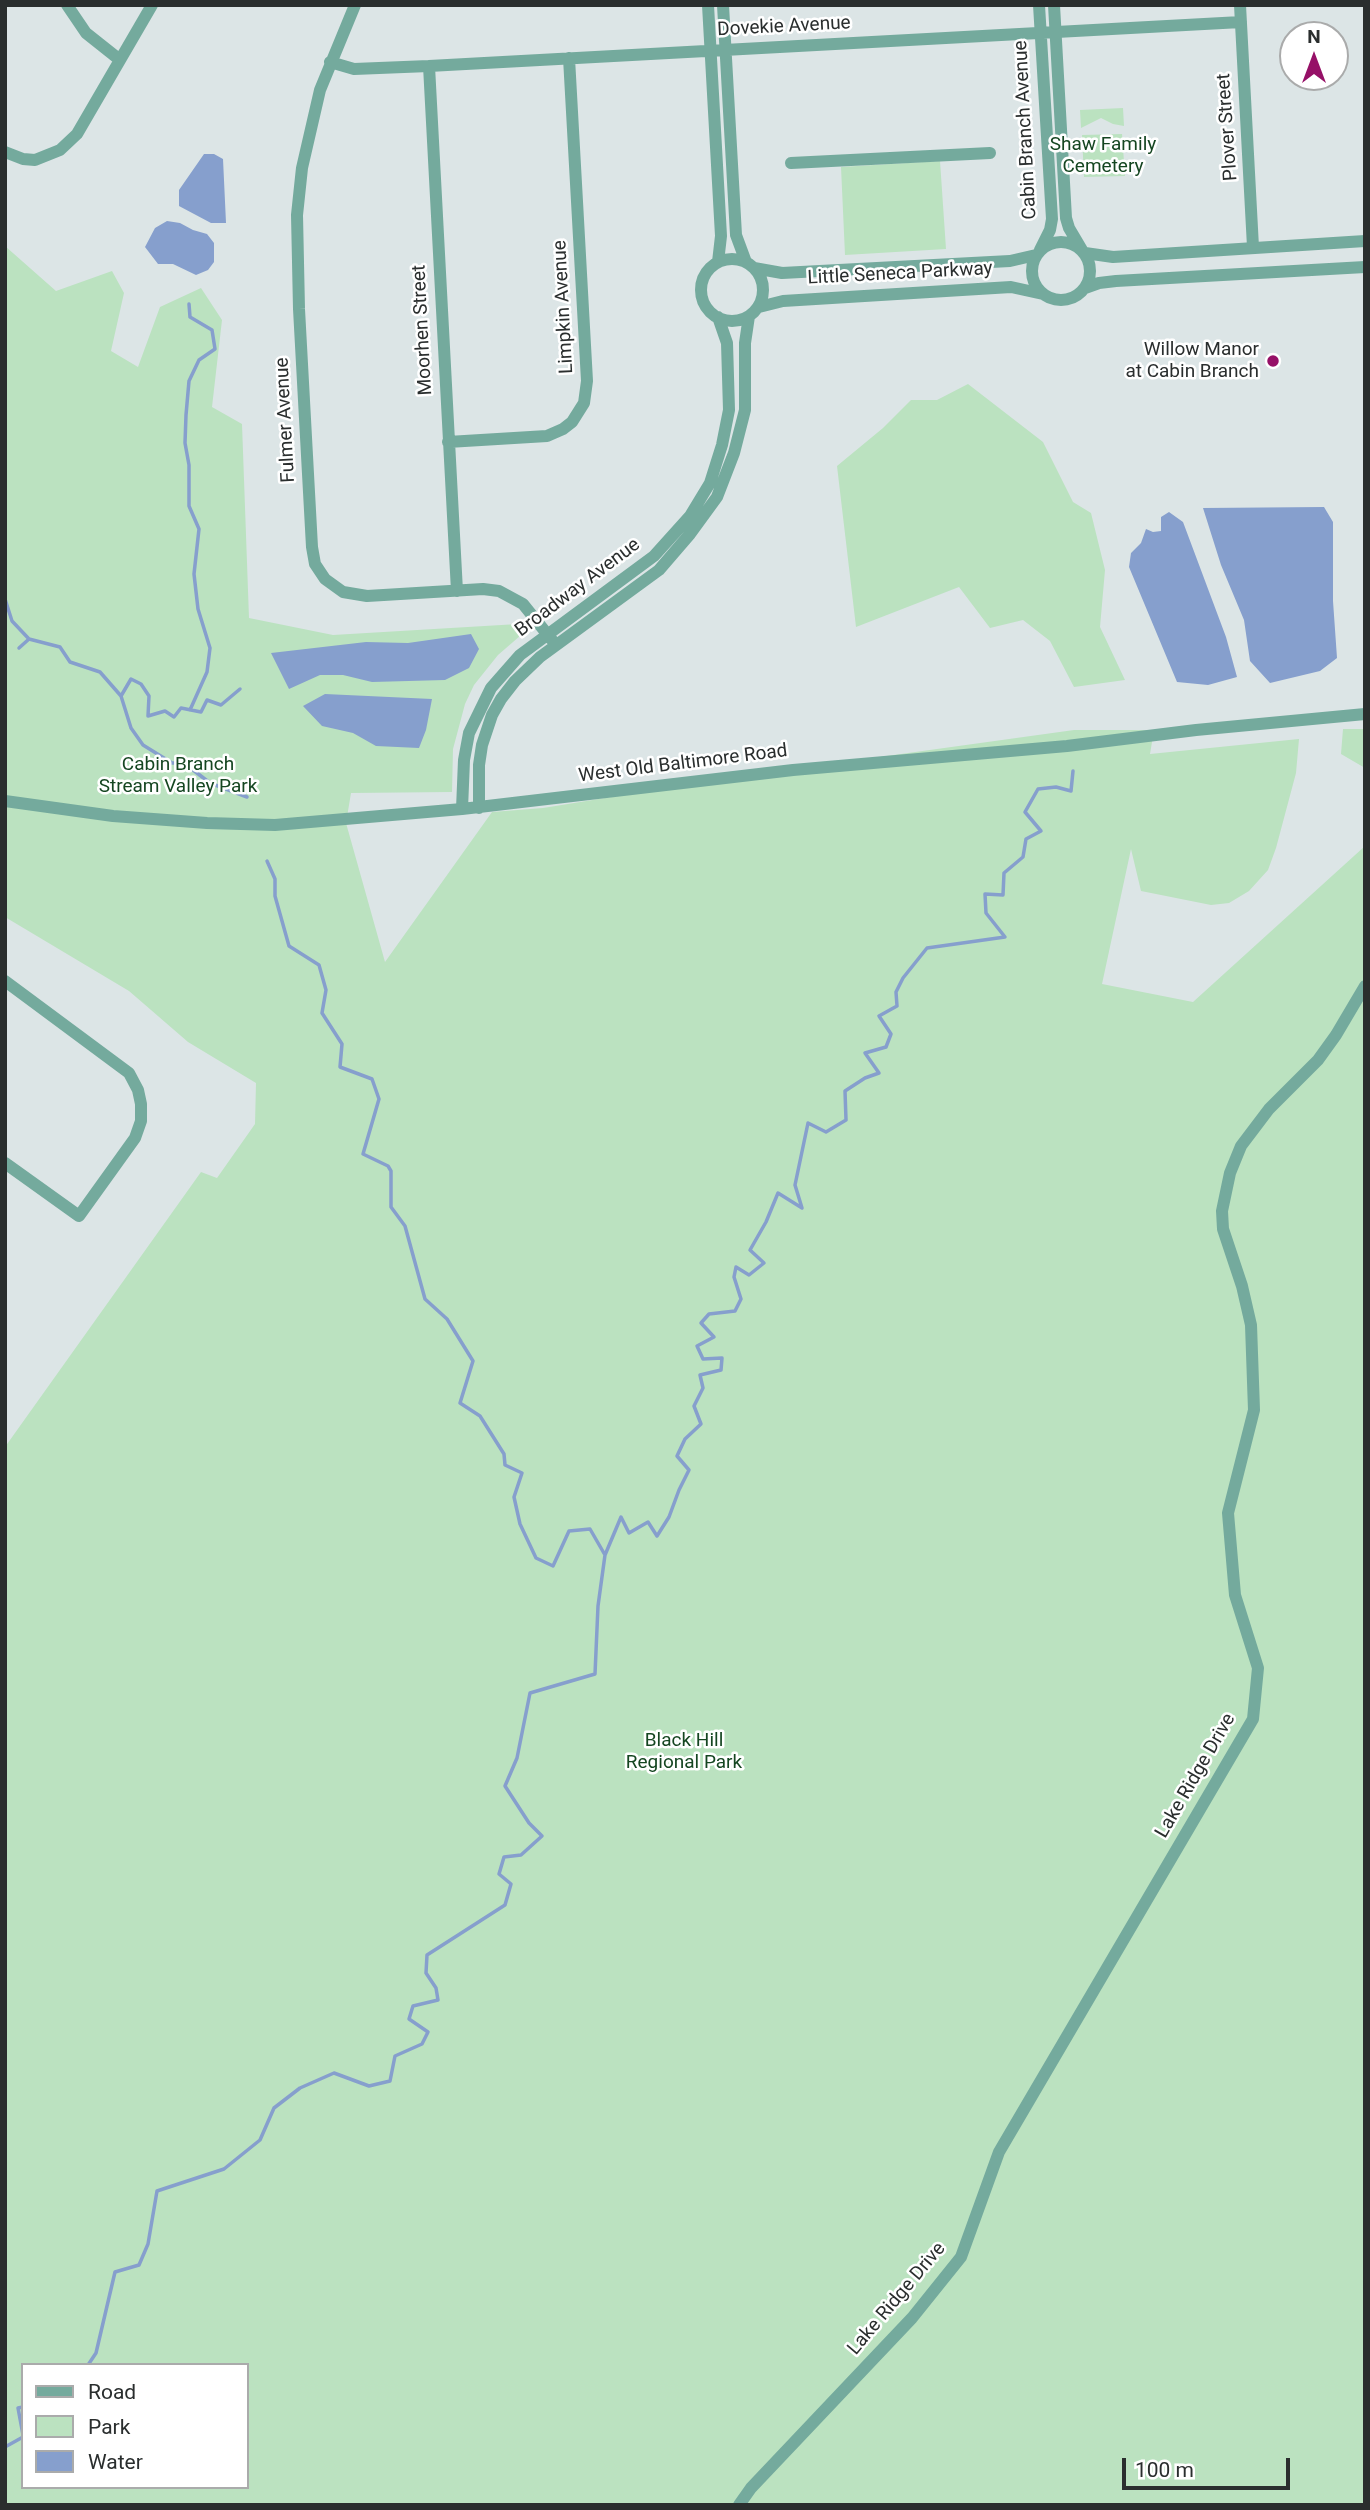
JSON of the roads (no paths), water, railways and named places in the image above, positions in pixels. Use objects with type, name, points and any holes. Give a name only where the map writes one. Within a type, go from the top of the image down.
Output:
[{"type":"street","points":[[67,5],[86,33],[120,60]]},
{"type":"street","points":[[5,152],[23,159],[35,160],[60,150],[77,134],[152,5]]},
{"type":"street","name":"Fulmer Avenue","points":[[355,5],[330,62],[308,132],[297,215],[299,309],[315,564],[324,579],[343,592],[367,596],[491,590],[511,596],[523,604],[556,645]]},
{"type":"street","points":[[708,5],[721,236],[719,262]]},
{"type":"street","points":[[723,5],[736,235],[750,265],[762,279],[764,292],[754,312],[739,320],[728,321],[718,317],[705,304],[702,296],[705,275],[719,262],[737,259],[750,265]]},
{"type":"street","name":"Cabin Branch Avenue","points":[[1038,253],[1050,230],[1052,219],[1039,5]]},
{"type":"street","name":"Cabin Branch Avenue","points":[[1054,5],[1066,218],[1083,251]]},
{"type":"street","name":"Plover Street","points":[[1240,5],[1253,247]]},
{"type":"street","name":"Dovekie Avenue","points":[[330,62],[354,69],[429,66],[1241,22]]},
{"type":"street","name":"Limpkin Avenue","points":[[449,442],[547,436],[572,422],[584,403],[587,381],[569,58]]},
{"type":"street","name":"Moorhen Street","points":[[429,66],[457,591]]},
{"type":"street","points":[[792,163],[990,153]]},
{"type":"street","points":[[1365,241],[1113,257],[1083,251],[1065,242],[1056,242],[1038,253],[1032,272],[1043,294],[1057,300],[1066,300],[1074,298],[1085,288],[1116,281],[1365,267]]},
{"type":"street","points":[[1083,251],[1091,271],[1085,288]]},
{"type":"street","name":"Little Seneca Parkway","points":[[750,265],[771,271],[795,272],[1010,261],[1038,253]]},
{"type":"street","name":"Little Seneca Parkway","points":[[754,312],[783,301],[1011,287],[1043,294]]},
{"type":"street","name":"Broadway Avenue","points":[[479,807],[482,745],[492,715],[515,681],[556,645],[659,570],[718,497],[734,453],[745,410],[745,343],[754,312]]},
{"type":"street","name":"Broadway Avenue","points":[[462,809],[464,760],[469,733],[479,709],[503,671],[547,634],[654,556],[690,516],[710,482],[722,445],[729,410],[727,343],[718,317]]},
{"type":"street","name":"West Old Baltimore Road","points":[[5,801],[113,816],[275,825],[462,809],[793,770],[1067,746],[1196,730],[1365,714]]},
{"type":"street","points":[[5,981],[129,1073],[138,1090],[141,1121],[135,1138],[79,1216],[5,1163]]},
{"type":"street","name":"Lake Ridge Drive","points":[[739,2505],[751,2488],[912,2318],[961,2257],[999,2152],[1253,1719],[1258,1668],[1235,1595],[1228,1513],[1254,1410],[1251,1325],[1242,1286],[1223,1228],[1222,1211],[1230,1173],[1241,1146],[1269,1109],[1318,1060],[1365,986]]},
{"type":"water","points":[[204,154],[214,154],[223,159],[226,223],[211,223],[179,206],[179,190]]},
{"type":"water","points":[[167,221],[180,223],[207,234],[214,243],[214,262],[208,270],[196,275],[173,264],[158,264],[145,247],[155,228]]},
{"type":"water","points":[[1324,507],[1333,522],[1333,601],[1337,658],[1320,671],[1270,683],[1250,661],[1244,620],[1221,565],[1203,508]]},
{"type":"water","points":[[1169,512],[1183,522],[1226,637],[1237,677],[1208,685],[1177,682],[1129,567],[1131,553],[1141,543],[1146,529],[1161,531],[1161,517]]},
{"type":"water","points":[[471,634],[479,649],[469,668],[445,680],[372,682],[343,675],[320,675],[289,689],[271,653],[366,642],[408,643]]},
{"type":"water","points":[[325,694],[432,699],[426,730],[419,748],[376,746],[353,733],[322,726],[303,706]]},
{"type":"waterway","points":[[189,304],[190,317],[212,330],[215,349],[199,360],[189,381],[186,415],[189,506],[199,529],[194,574],[198,609],[210,648],[207,672],[190,710]]},
{"type":"waterway","points":[[5,599],[12,621],[29,639],[60,647],[70,662],[100,672],[121,696],[131,728],[143,745],[172,763],[184,763],[210,783],[247,797]]},
{"type":"waterway","points":[[19,648],[29,639]]},
{"type":"waterway","points":[[121,696],[131,679],[141,684],[149,696],[148,716],[165,711],[174,717],[181,708],[201,712],[207,700],[221,705],[240,689]]},
{"type":"waterway","points":[[89,2363],[96,2353],[115,2272],[139,2265],[148,2244],[157,2191],[224,2169],[260,2140],[274,2108],[300,2088],[334,2073],[369,2086],[390,2081],[395,2056],[422,2044],[428,2032],[409,2019],[413,2006],[438,2000],[436,1988],[426,1973],[427,1955],[505,1905],[511,1884],[499,1874],[504,1857],[521,1855],[542,1836],[529,1823],[505,1786],[517,1758],[530,1693],[595,1674],[598,1606],[605,1555],[621,1517],[629,1533],[648,1522],[657,1536],[669,1517],[689,1470],[677,1456],[685,1439],[701,1424],[694,1406],[703,1388],[700,1375],[721,1370],[722,1358],[703,1359],[697,1346],[714,1337],[701,1323],[709,1314],[735,1311],[741,1299],[734,1277],[736,1267],[749,1275],[764,1263],[750,1250],[778,1193],[802,1208],[795,1185],[808,1123],[826,1132],[846,1120],[845,1091],[865,1078],[879,1073],[865,1053],[886,1047],[891,1034],[879,1016],[897,1006],[896,992],[903,978],[927,948],[1005,937],[986,913],[985,894],[1003,895],[1004,873],[1023,857],[1026,839],[1041,831],[1025,812],[1038,789],[1056,787],[1071,791],[1073,771]]},
{"type":"waterway","points":[[267,861],[275,879],[275,896],[289,946],[319,965],[326,990],[322,1013],[342,1044],[340,1067],[372,1079],[379,1099],[363,1154],[388,1166],[391,1171],[391,1207],[405,1226],[425,1299],[447,1319],[473,1361],[460,1403],[480,1416],[504,1454],[505,1465],[522,1473],[514,1497],[520,1524],[536,1558],[553,1566],[569,1531],[590,1529],[605,1555]]},
{"type":"waterway","points":[[21,2407],[18,2408],[21,2424]]},
{"type":"waterway","points":[[5,2447],[21,2438]]},
{"type":"place","name":"Willow Manor at Cabin Branch","points":[[1273,361]]},
{"type":"park label","name":"Shaw Family Cemetery","points":[[1103,156]]},
{"type":"park label","name":"Cabin Branch Stream Valley Park","points":[[178,776]]},
{"type":"park label","name":"Black Hill Regional Park","points":[[684,1752]]}]
